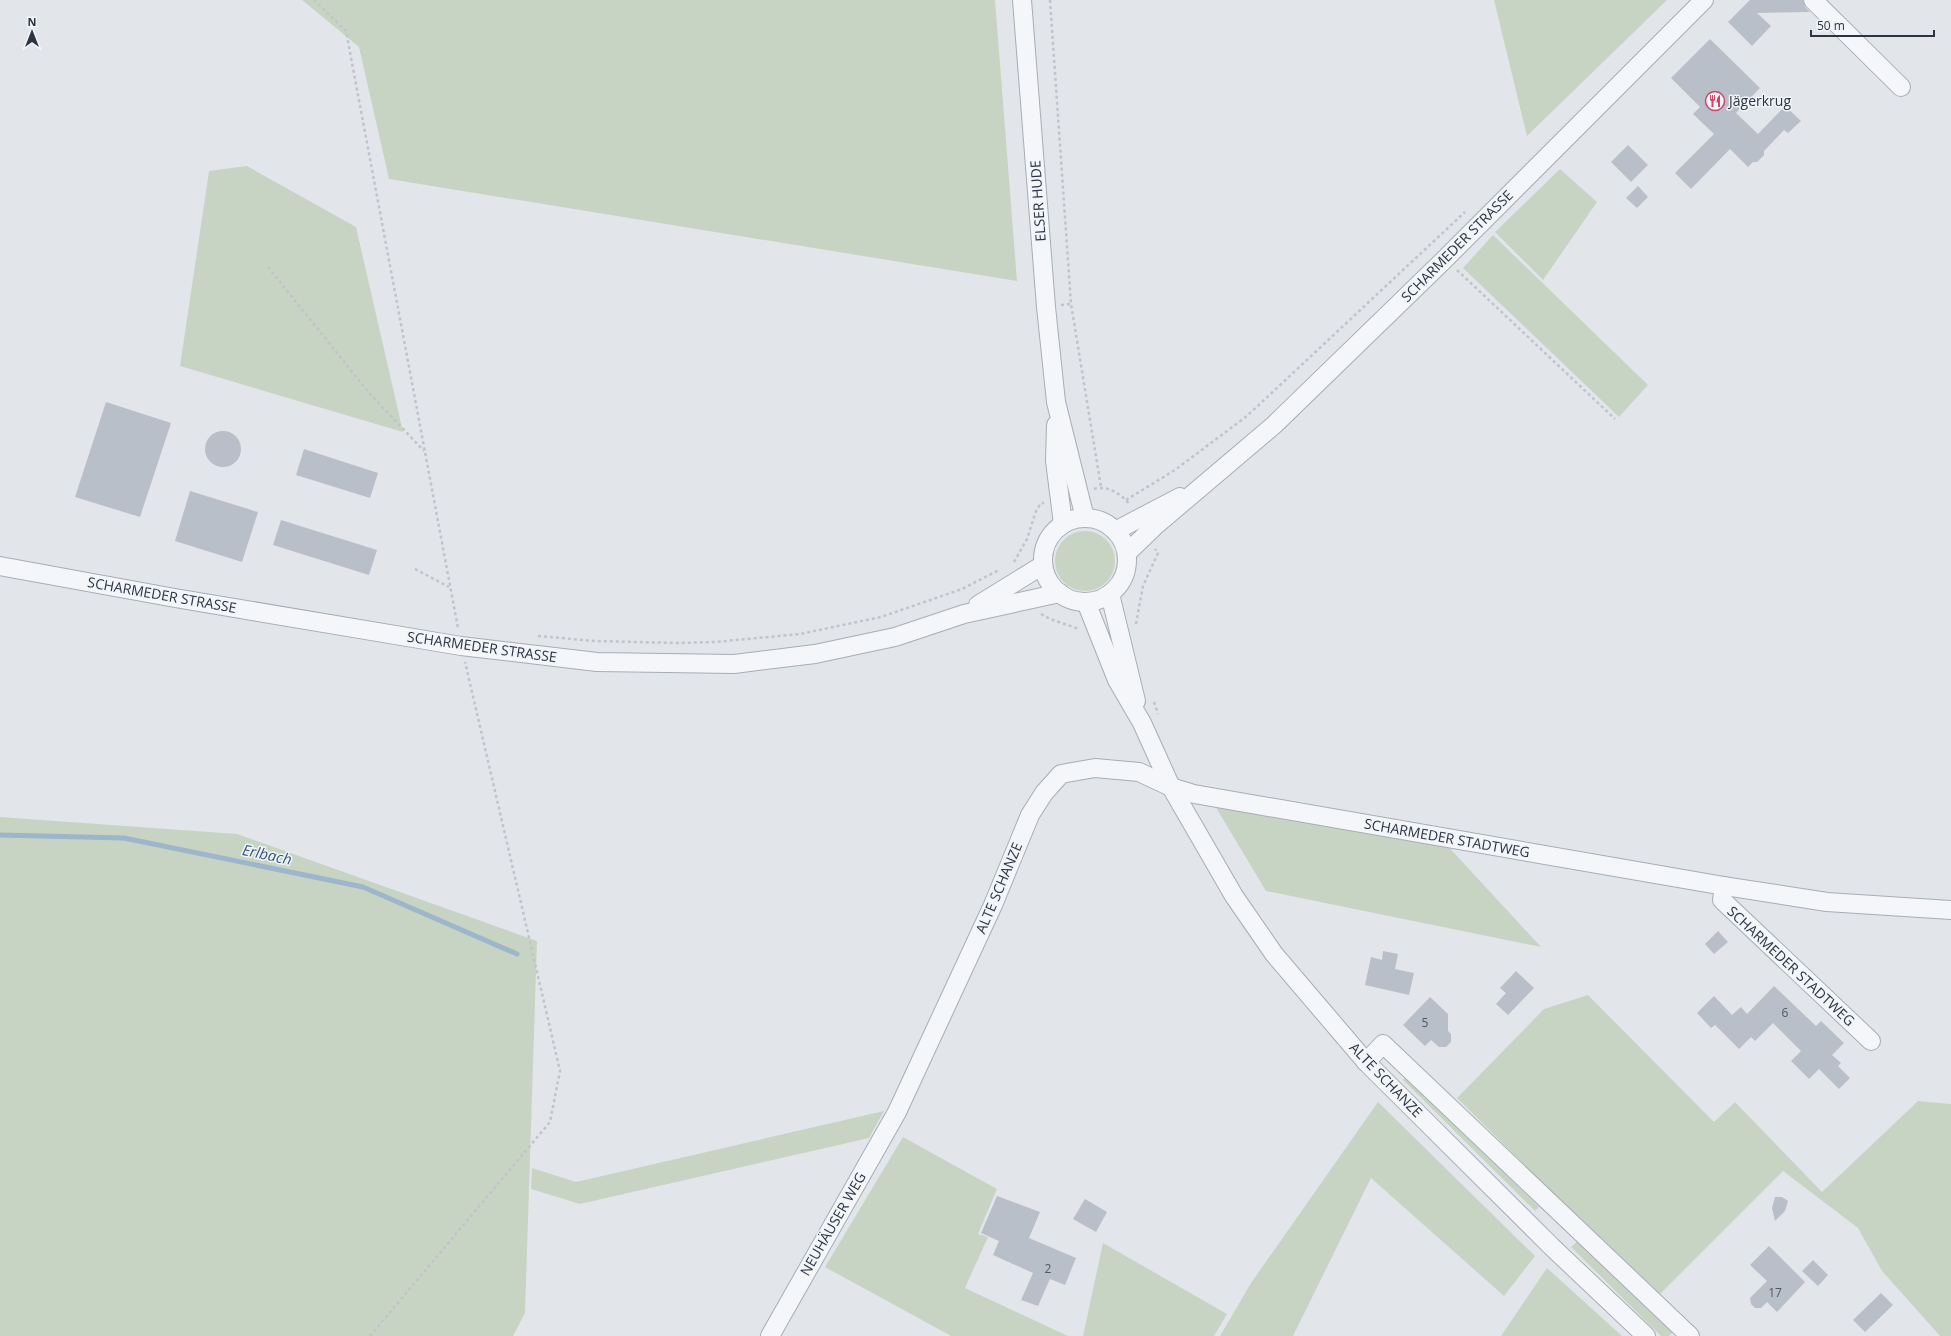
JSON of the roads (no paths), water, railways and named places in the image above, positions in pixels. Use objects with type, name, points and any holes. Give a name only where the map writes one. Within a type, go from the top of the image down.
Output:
[{"type":"street","name":"ELSER HUDE","points":[[1022,0],[1046,307],[1056,402],[1055,461],[1063,524]]},
{"type":"street","name":"SCHARMEDER STRASSE","points":[[1127,553],[1274,425],[1445,259],[1704,0]]},
{"type":"street","points":[[1813,0],[1901,86]]},
{"type":"street","name":"ELSER HUDE","points":[[1056,402],[1085,518]]},
{"type":"street","name":"SCHARMEDER STRASSE","points":[[1115,531],[1204,485]]},
{"type":"street","points":[[1085,518],[1096,519],[1115,531],[1123,541],[1127,553],[1127,567],[1122,580],[1110,594],[1094,601],[1086,602],[1077,601],[1060,593],[1048,581],[1043,565],[1043,555],[1050,537],[1063,524],[1074,519],[1085,518]]},
{"type":"street","name":"SCHARMEDER STRASSE","points":[[964,614],[1043,565]]},
{"type":"street","name":"SCHARMEDER STRASSE","points":[[0,566],[175,598],[461,635],[597,662],[734,664],[775,660],[854,647],[895,637],[964,614],[1060,593]]},
{"type":"street","name":"ALTE SCHANZE","points":[[1110,594],[1115,620],[1142,723]]},
{"type":"street","name":"ALTE SCHANZE","points":[[1086,602],[1098,628],[1117,680],[1142,723],[1171,788],[1234,896],[1274,954],[1366,1062],[1552,1247],[1646,1336]]},
{"type":"street","name":"ALTE SCHANZE","points":[[897,1112],[993,905],[1030,815],[1044,793],[1061,774],[1095,768],[1139,772],[1171,788]]},
{"type":"street","name":"SCHARMEDER STADTWEG","points":[[1171,788],[1194,794],[1724,886],[1827,902],[1951,910]]},
{"type":"street","name":"SCHARMEDER STADTWEG","points":[[1724,886],[1722,900],[1871,1041]]},
{"type":"street","points":[[1366,1062],[1384,1044],[1686,1335]]},
{"type":"street","name":"NEUHÄUSER WEG","points":[[770,1336],[897,1112]]},
{"type":"waterway","name":"Erlbach","points":[[0,835],[124,838],[363,887],[517,954]]},
{"type":"place","name":"Jägerkrug","points":[[1715,101]]}]
